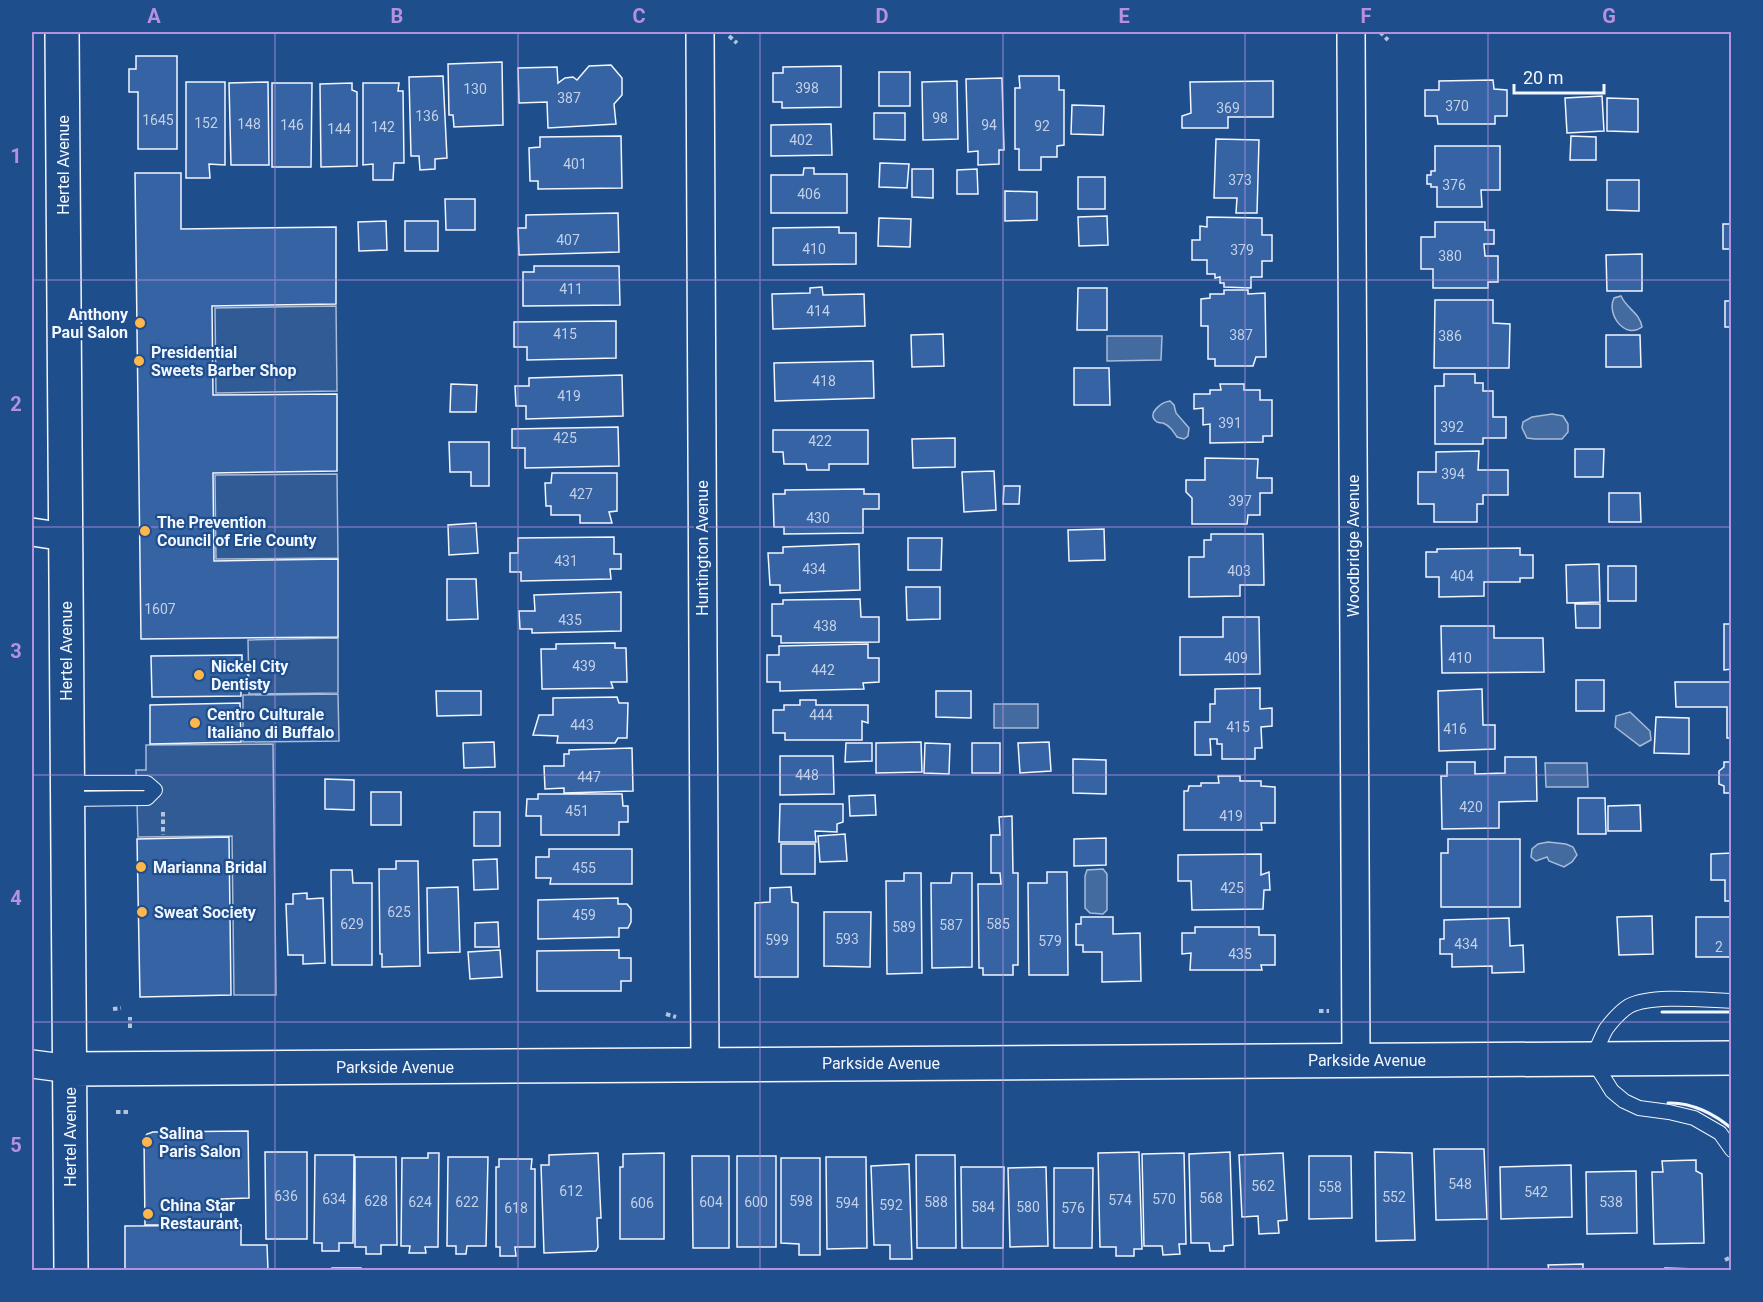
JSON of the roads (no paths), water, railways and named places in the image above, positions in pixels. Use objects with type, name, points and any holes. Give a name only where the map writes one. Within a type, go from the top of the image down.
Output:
[{"type":"street","name":"Hertel Avenue","points":[[62,32],[70,1270]]},
{"type":"street","name":"Huntington Avenue","points":[[700,32],[705,1064]]},
{"type":"street","name":"Woodbridge Avenue","points":[[1351,32],[1356,1060]]},
{"type":"street","points":[[32,532],[65,537]]},
{"type":"street","name":"Parkside Avenue","points":[[32,1064],[70,1069],[1731,1058]]},
{"type":"lane","points":[[147,783],[155,790],[147,798],[66,791],[147,783]]},
{"type":"lane","points":[[1731,1001],[1657,1000],[1641,1002],[1628,1007],[1606,1029],[1592,1059],[1611,1091],[1624,1101],[1639,1108],[1694,1118],[1720,1133],[1731,1150]]},
{"type":"place","name":"Anthony Paul Salon","points":[[140,323]]},
{"type":"place","name":"Presidential Sweets Barber Shop","points":[[139,361]]},
{"type":"place","name":"The Prevention Council of Erie County","points":[[145,531]]},
{"type":"place","name":"Nickel City Dentisty","points":[[199,675]]},
{"type":"place","name":"Centro Culturale Italiano di Buffalo","points":[[195,723]]},
{"type":"place","name":"Marianna Bridal","points":[[141,867]]},
{"type":"place","name":"Sweat Society","points":[[142,912]]},
{"type":"place","name":"Salina Paris Salon","points":[[147,1142]]},
{"type":"place","name":"China Star Restaurant","points":[[148,1214]]}]
